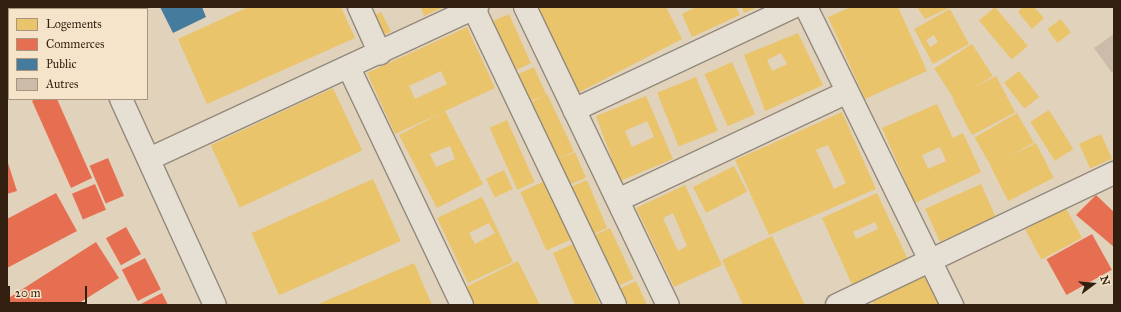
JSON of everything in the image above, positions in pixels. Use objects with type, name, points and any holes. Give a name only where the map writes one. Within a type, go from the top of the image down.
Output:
[{"type":"street","points":[[358,7],[380,54]]},
{"type":"street","points":[[525,7],[668,305]]},
{"type":"street","points":[[574,110],[793,7]]},
{"type":"street","points":[[806,7],[952,305]]},
{"type":"street","points":[[149,159],[380,54],[474,8],[614,305]]},
{"type":"street","points":[[349,68],[462,305]]},
{"type":"street","points":[[618,200],[848,92]]},
{"type":"street","points":[[121,100],[215,305]]},
{"type":"street","points":[[837,305],[1114,173]]},
{"type":"building: Logements","points":[[248,7],[341,7],[355,38],[207,104],[178,39]]},
{"type":"building: Logements","points":[[421,7],[444,7],[424,16]]},
{"type":"building: Logements","points":[[534,7],[666,7],[682,39],[578,93]]},
{"type":"building: Logements","points":[[696,7],[736,7],[740,15],[692,37],[682,14]]},
{"type":"building: Logements","points":[[742,7],[758,7],[744,13]]},
{"type":"building: Logements","points":[[851,7],[898,7],[927,71],[865,99],[828,17]]},
{"type":"building: Logements","points":[[917,7],[951,7],[925,19]]},
{"type":"building: Logements","points":[[995,7],[1028,46],[1012,60],[979,20]]},
{"type":"building: Logements","points":[[1023,7],[1034,7],[1044,18],[1032,29],[1018,12]]},
{"type":"building: Logements","points":[[950,9],[969,44],[933,64],[914,29]],"holes":[[[934,35],[938,42],[930,47],[926,40]]]},
{"type":"building: Logements","points":[[381,12],[391,32],[379,38],[369,18]]},
{"type":"building: Logements","points":[[509,14],[531,63],[510,73],[488,23]]},
{"type":"building: Logements","points":[[1061,19],[1071,33],[1057,43],[1047,29]]},
{"type":"building: Logements","points":[[467,27],[495,88],[445,111],[483,184],[437,208],[399,135],[441,113],[395,134],[367,73]],"holes":[[[441,71],[447,84],[415,99],[409,86]],[[450,146],[455,159],[436,167],[430,154]]]},
{"type":"building: Logements","points":[[798,33],[823,85],[765,111],[744,55]],"holes":[[[781,53],[787,64],[772,71],[767,60]]]},
{"type":"building: Logements","points":[[972,44],[993,76],[955,100],[934,69]]},
{"type":"building: Logements","points":[[732,62],[755,114],[728,126],[705,74]]},
{"type":"building: Logements","points":[[534,67],[546,94],[531,101],[518,74]]},
{"type":"building: Logements","points":[[1019,71],[1039,97],[1024,109],[1004,83]]},
{"type":"building: Logements","points":[[996,76],[1015,112],[972,135],[953,99]]},
{"type":"building: Logements","points":[[696,77],[718,131],[679,147],[657,93]]},
{"type":"building: Logements","points":[[333,88],[362,151],[240,208],[211,145]]},
{"type":"building: Logements","points":[[547,94],[574,151],[549,164],[534,134],[554,123],[544,128],[532,102]]},
{"type":"building: Logements","points":[[646,96],[673,159],[620,181],[596,116]],"holes":[[[647,121],[654,137],[632,147],[625,131]]]},
{"type":"building: Logements","points":[[937,104],[953,138],[963,133],[981,172],[915,203],[882,128]],"holes":[[[940,147],[946,161],[928,169],[922,155]]]},
{"type":"building: Logements","points":[[1049,110],[1073,149],[1055,161],[1030,122]]},
{"type":"building: Logements","points":[[842,112],[876,189],[769,235],[735,160]],"holes":[[[828,145],[846,183],[834,189],[816,150]]]},
{"type":"building: Logements","points":[[1017,113],[1034,142],[992,167],[975,138]]},
{"type":"building: Logements","points":[[507,120],[535,182],[517,190],[490,128]]},
{"type":"building: Logements","points":[[1101,134],[1112,159],[1090,168],[1079,144]]},
{"type":"building: Logements","points":[[1036,143],[1054,178],[1008,201],[991,166]]},
{"type":"building: Logements","points":[[575,152],[586,178],[568,186],[557,160]]},
{"type":"building: Logements","points":[[734,166],[747,192],[706,213],[693,187]]},
{"type":"building: Logements","points":[[504,170],[513,189],[495,197],[486,178]]},
{"type":"building: Logements","points":[[373,179],[401,241],[279,295],[251,233]]},
{"type":"building: Logements","points":[[587,180],[607,228],[580,240],[569,208],[590,198],[573,205],[566,189]]},
{"type":"building: Logements","points":[[545,181],[571,239],[546,250],[520,192]]},
{"type":"building: Logements","points":[[981,184],[996,217],[940,242],[925,209]]},
{"type":"building: Logements","points":[[685,185],[722,265],[674,287],[636,208]],"holes":[[[673,213],[687,246],[678,251],[663,218]]]},
{"type":"building: Logements","points":[[877,193],[910,264],[854,289],[822,218]],"holes":[[[875,222],[878,229],[856,239],[853,232]]]},
{"type":"building: Logements","points":[[482,197],[513,262],[468,283],[437,218]],"holes":[[[489,223],[495,233],[475,244],[469,233]]]},
{"type":"building: Logements","points":[[1066,208],[1082,238],[1041,260],[1025,230]]},
{"type":"building: Logements","points":[[610,228],[634,279],[603,293],[579,242]]},
{"type":"building: Logements","points":[[772,236],[805,305],[743,305],[722,260]]},
{"type":"building: Logements","points":[[573,244],[600,305],[575,305],[553,253]]},
{"type":"building: Logements","points":[[518,261],[540,305],[475,305],[466,287]]},
{"type":"building: Logements","points":[[414,263],[432,305],[316,305]]},
{"type":"building: Logements","points":[[924,275],[939,305],[874,305],[872,301]]},
{"type":"building: Logements","points":[[636,281],[647,305],[608,305],[604,296]]},
{"type":"building: Commerces","points":[[7,7],[23,8],[8,8],[8,26]]},
{"type":"building: Commerces","points":[[57,100],[92,178],[71,188],[32,101]]},
{"type":"building: Commerces","points":[[108,158],[124,196],[106,204],[90,166]]},
{"type":"building: Commerces","points":[[7,160],[17,191],[7,194]]},
{"type":"building: Commerces","points":[[95,184],[106,210],[83,220],[72,194]]},
{"type":"building: Commerces","points":[[56,193],[77,231],[7,268],[7,219]]},
{"type":"building: Commerces","points":[[1096,195],[1114,212],[1114,247],[1076,215]]},
{"type":"building: Commerces","points":[[126,227],[141,254],[121,265],[106,238]]},
{"type":"building: Commerces","points":[[1092,234],[1112,270],[1066,295],[1047,259]]},
{"type":"building: Commerces","points":[[96,242],[119,278],[76,305],[7,305],[7,299]]},
{"type":"building: Commerces","points":[[145,258],[161,289],[138,301],[122,270]]},
{"type":"building: Commerces","points":[[162,293],[168,305],[139,305]]},
{"type":"building: Public","points":[[160,7],[202,7],[206,17],[173,33]]},
{"type":"building: Autres","points":[[1114,34],[1114,71],[1112,73],[1094,48]]}]
